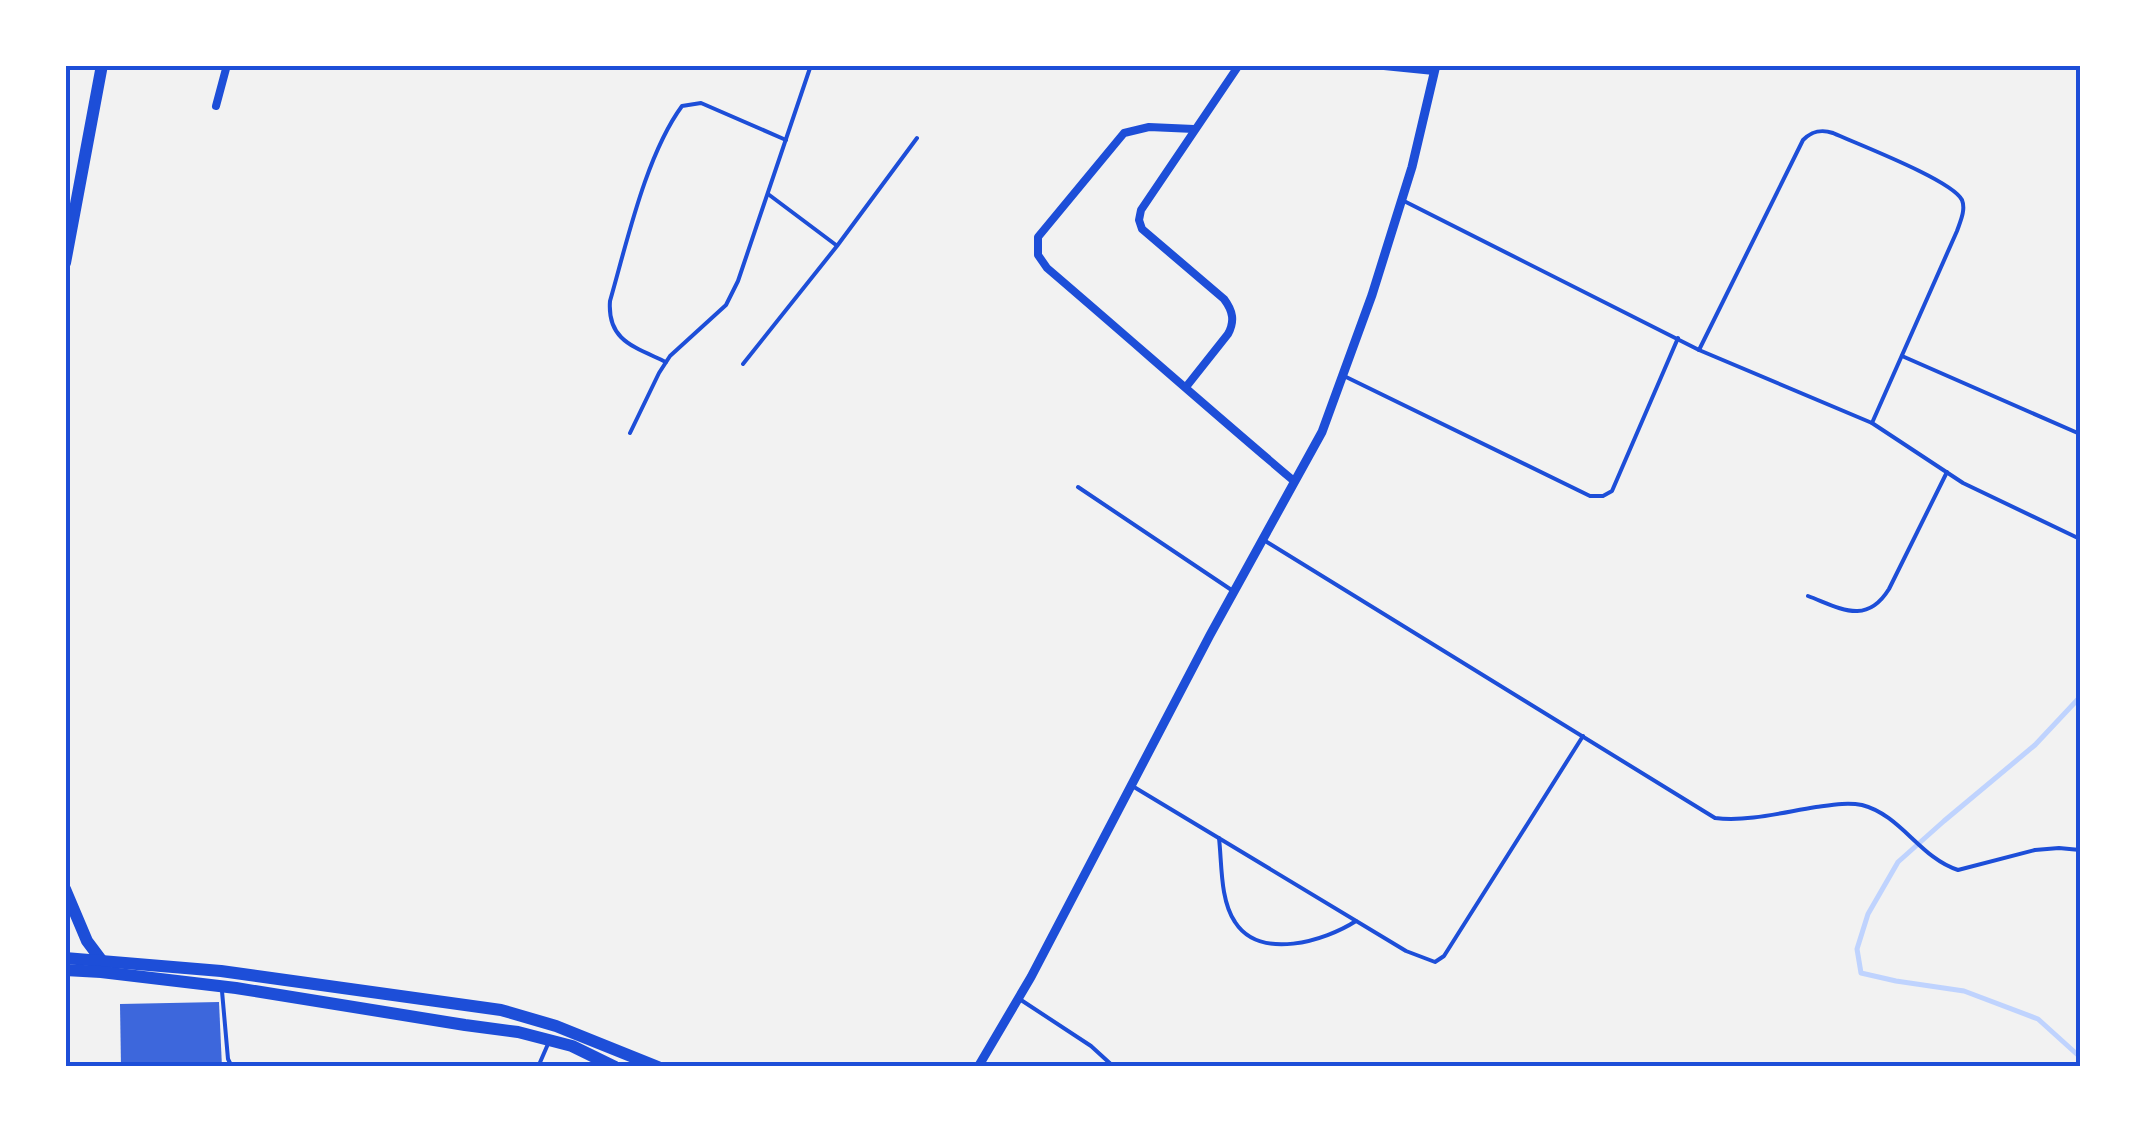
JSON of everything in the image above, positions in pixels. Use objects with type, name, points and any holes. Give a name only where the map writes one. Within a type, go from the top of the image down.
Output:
[{"type":"highway","points":[[65,263],[102,65]]},
{"type":"highway","points":[[65,888],[87,942],[102,961]]},
{"type":"highway","points":[[65,958],[221,971],[501,1010],[629,1062],[658,1067]]},
{"type":"highway","points":[[65,970],[222,986],[518,1032],[554,1032],[572,1046],[615,1067]]},
{"type":"street","points":[[216,106],[228,65]]},
{"type":"street","points":[[1186,387],[1228,334],[1233,316],[1224,299],[1142,229],[1139,216],[1239,65]]},
{"type":"street","points":[[978,1067],[1322,432],[1402,200],[1435,68],[1374,65]]},
{"type":"street","points":[[1194,129],[1149,127],[1124,132],[1038,236],[1038,255],[1047,268],[1294,480]]},
{"type":"lane","points":[[630,433],[666,362],[726,305],[738,281],[811,65]]},
{"type":"lane","points":[[666,362],[616,334],[609,311],[634,218],[673,118],[682,106],[701,103],[786,140]]},
{"type":"lane","points":[[1700,350],[1802,140],[1814,132],[1833,133],[1934,178],[1963,203],[1957,232],[1872,423]]},
{"type":"lane","points":[[743,364],[917,138]]},
{"type":"lane","points":[[768,194],[836,246]]},
{"type":"lane","points":[[1402,200],[1700,350],[1872,423],[1963,482],[2080,539]]},
{"type":"lane","points":[[1342,375],[1590,496],[1603,496],[1612,491],[1678,338]]},
{"type":"lane","points":[[1902,356],[2080,434]]},
{"type":"lane","points":[[1808,596],[1850,612],[1879,603],[1947,472]]},
{"type":"lane","points":[[1078,487],[1233,592]]},
{"type":"lane","points":[[1262,539],[1716,818],[1859,804],[1902,828],[1930,855],[1958,870],[2034,850],[2080,850]]},
{"type":"lane","points":[[1131,785],[1406,952],[1430,962],[1441,958],[1583,736]]},
{"type":"lane","points":[[1219,838],[1229,912],[1245,934],[1268,943],[1300,943],[1339,932],[1356,921]]},
{"type":"lane","points":[[222,986],[232,1067]]},
{"type":"lane","points":[[1018,998],[1091,1046],[1114,1067]]},
{"type":"lane","points":[[538,1067],[554,1032]]},
{"type":"building","points":[[219,1002],[222,1067],[121,1067],[120,1004]]},
{"type":"waterway","points":[[2080,697],[2035,745],[1898,862],[1868,914],[1857,949],[1861,973],[1964,991],[2038,1019],[2080,1057]]}]
